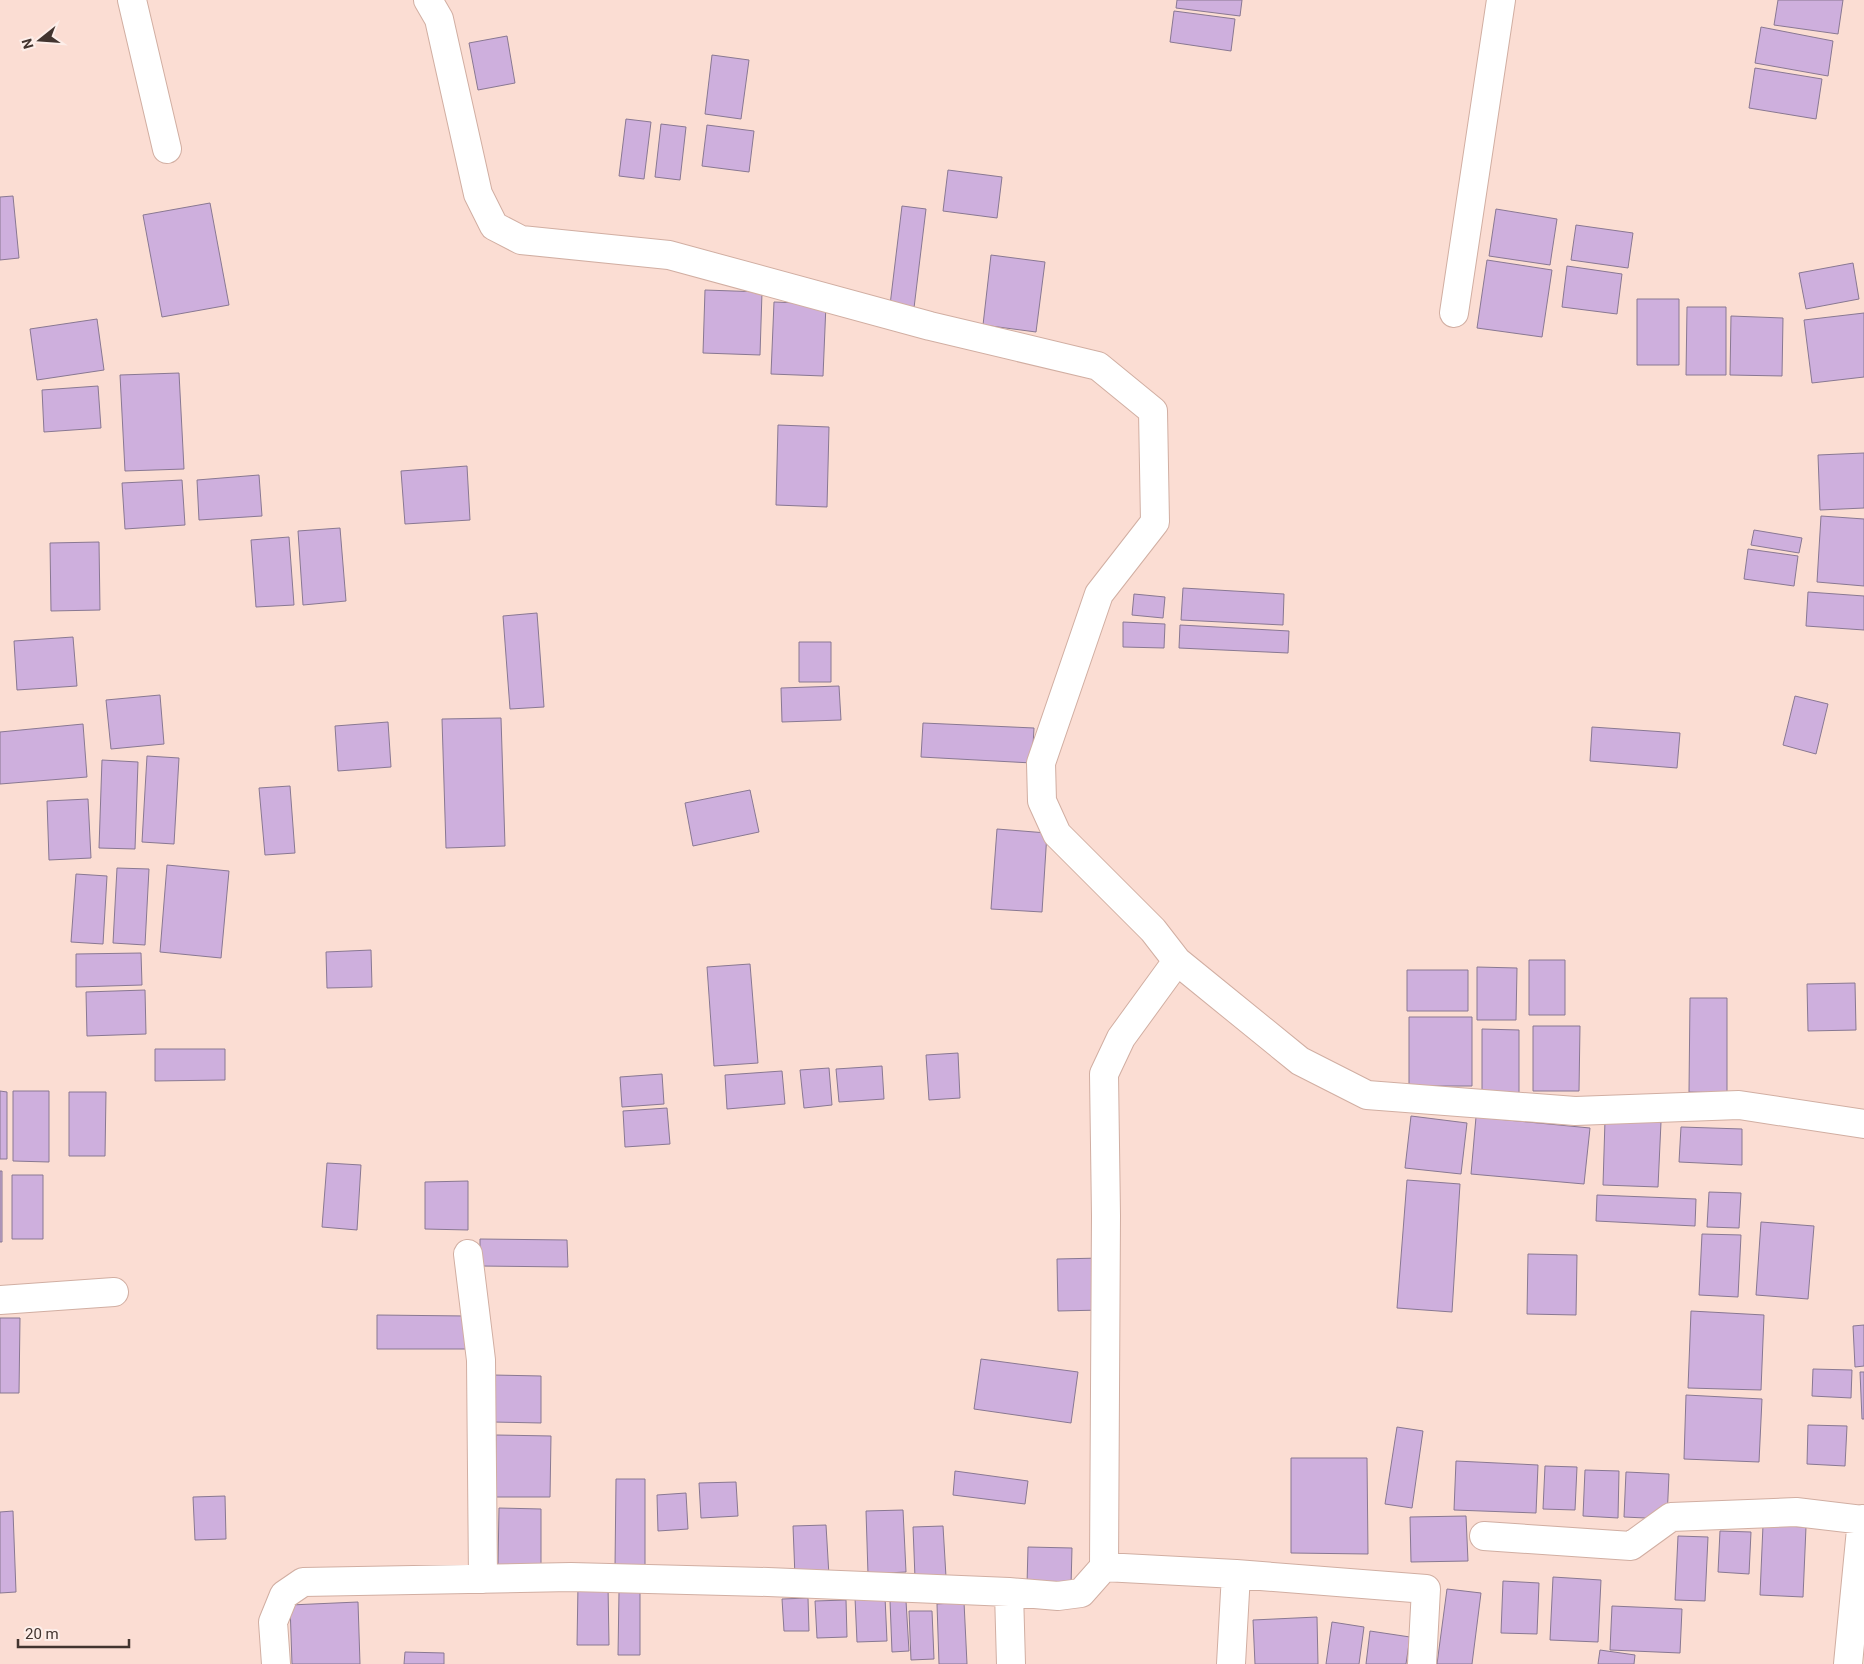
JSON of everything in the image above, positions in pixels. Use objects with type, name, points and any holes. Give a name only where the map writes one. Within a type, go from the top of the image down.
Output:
[{"type":"street","points":[[132,0],[167,149]]},
{"type":"street","points":[[428,0],[439,20],[478,194],[494,226],[521,240],[669,255],[930,326],[1098,366],[1153,412],[1155,522],[1100,594],[1041,763],[1042,801],[1056,834],[1153,930],[1177,961],[1300,1061],[1367,1095],[1575,1111],[1740,1105],[1864,1124]]},
{"type":"street","points":[[1454,313],[1501,0]]},
{"type":"street","points":[[276,1664],[273,1622],[284,1595],[303,1582],[571,1577],[1009,1592],[1058,1596],[1081,1593],[1104,1567],[1106,1216],[1104,1074],[1121,1038],[1177,961]]},
{"type":"street","points":[[468,1254],[480,1360],[483,1579]]},
{"type":"street","points":[[0,1300],[114,1292]]},
{"type":"street","points":[[1484,1536],[1632,1546],[1671,1517],[1796,1512],[1863,1520],[1848,1664]]},
{"type":"street","points":[[1104,1567],[1236,1574],[1426,1590],[1422,1664]]},
{"type":"street","points":[[1231,1664],[1236,1574]]},
{"type":"street","points":[[1009,1592],[1011,1664]]},
{"type":"building","points":[[1177,0],[1242,0],[1240,16],[1176,8]]},
{"type":"building","points":[[1778,0],[1843,0],[1838,34],[1774,25]]},
{"type":"building","points":[[1174,11],[1235,19],[1231,51],[1170,42]]},
{"type":"building","points":[[1761,27],[1833,41],[1828,76],[1755,63]]},
{"type":"building","points":[[507,36],[515,83],[478,90],[469,43]]},
{"type":"building","points":[[712,55],[749,60],[741,119],[705,114]]},
{"type":"building","points":[[1755,68],[1822,79],[1816,119],[1749,108]]},
{"type":"building","points":[[626,119],[651,122],[644,179],[619,176]]},
{"type":"building","points":[[661,124],[686,127],[680,180],[655,177]]},
{"type":"building","points":[[707,125],[754,131],[749,172],[702,166]]},
{"type":"building","points":[[948,170],[1002,177],[997,218],[943,211]]},
{"type":"building","points":[[13,196],[19,258],[0,260],[0,197]]},
{"type":"building","points":[[210,203],[229,305],[162,317],[143,215]]},
{"type":"building","points":[[902,206],[926,209],[914,308],[890,305]]},
{"type":"building","points":[[1496,209],[1557,219],[1550,265],[1489,256]]},
{"type":"building","points":[[1576,225],[1633,233],[1628,268],[1571,260]]},
{"type":"building","points":[[991,255],[1045,262],[1036,332],[983,325]]},
{"type":"building","points":[[1487,260],[1552,270],[1542,337],[1477,328]]},
{"type":"building","points":[[1853,263],[1859,299],[1806,309],[1799,273]]},
{"type":"building","points":[[1567,266],[1622,274],[1617,314],[1562,307]]},
{"type":"building","points":[[705,290],[762,292],[760,355],[703,353]]},
{"type":"building","points":[[1637,299],[1679,299],[1679,365],[1637,365]]},
{"type":"building","points":[[774,302],[826,304],[823,376],[771,374]]},
{"type":"building","points":[[1687,307],[1726,307],[1726,375],[1686,375]]},
{"type":"building","points":[[1864,313],[1864,377],[1812,383],[1804,320]]},
{"type":"building","points":[[1731,316],[1783,318],[1782,376],[1730,375]]},
{"type":"building","points":[[97,319],[104,370],[37,380],[30,329]]},
{"type":"building","points":[[179,373],[184,469],[125,471],[120,375]]},
{"type":"building","points":[[98,386],[101,428],[44,432],[42,390]]},
{"type":"building","points":[[778,425],[829,427],[827,507],[776,505]]},
{"type":"building","points":[[1864,453],[1864,508],[1820,510],[1818,455]]},
{"type":"building","points":[[467,466],[470,520],[405,524],[401,471]]},
{"type":"building","points":[[259,475],[262,516],[199,520],[197,480]]},
{"type":"building","points":[[182,480],[185,525],[125,529],[122,483]]},
{"type":"building","points":[[1821,516],[1864,519],[1864,586],[1817,582]]},
{"type":"building","points":[[340,528],[346,601],[303,605],[298,531]]},
{"type":"building","points":[[1754,530],[1802,538],[1799,553],[1751,545]]},
{"type":"building","points":[[289,537],[294,605],[256,607],[251,540]]},
{"type":"building","points":[[99,542],[100,610],[51,611],[50,543]]},
{"type":"building","points":[[1748,549],[1798,556],[1794,586],[1744,579]]},
{"type":"building","points":[[1183,588],[1284,594],[1283,625],[1181,620]]},
{"type":"building","points":[[1808,592],[1864,596],[1864,630],[1806,626]]},
{"type":"building","points":[[1134,594],[1165,597],[1163,618],[1132,615]]},
{"type":"building","points":[[537,613],[544,707],[510,709],[503,616]]},
{"type":"building","points":[[1123,622],[1165,624],[1164,648],[1123,647]]},
{"type":"building","points":[[1180,625],[1289,631],[1288,653],[1179,648]]},
{"type":"building","points":[[73,637],[77,686],[17,690],[14,641]]},
{"type":"building","points":[[799,642],[831,642],[831,682],[799,682]]},
{"type":"building","points":[[839,686],[841,720],[782,722],[781,688]]},
{"type":"building","points":[[160,695],[164,744],[111,749],[106,700]]},
{"type":"building","points":[[1795,696],[1828,704],[1816,754],[1783,745]]},
{"type":"building","points":[[501,718],[505,846],[446,848],[442,719]]},
{"type":"building","points":[[388,722],[391,767],[338,771],[335,726]]},
{"type":"building","points":[[923,723],[1034,728],[1032,763],[921,757]]},
{"type":"building","points":[[83,724],[87,777],[0,784],[0,732]]},
{"type":"building","points":[[1592,727],[1680,733],[1677,768],[1590,761]]},
{"type":"building","points":[[147,756],[179,758],[174,844],[142,842]]},
{"type":"building","points":[[102,760],[138,762],[135,849],[99,848]]},
{"type":"building","points":[[290,786],[295,853],[265,855],[259,788]]},
{"type":"building","points":[[750,790],[759,832],[693,846],[685,803]]},
{"type":"building","points":[[88,799],[91,858],[49,860],[47,801]]},
{"type":"building","points":[[997,829],[1047,833],[1042,912],[991,909]]},
{"type":"building","points":[[167,865],[229,871],[221,958],[160,952]]},
{"type":"building","points":[[117,868],[149,869],[145,945],[113,943]]},
{"type":"building","points":[[76,874],[107,876],[103,944],[71,942]]},
{"type":"building","points":[[371,950],[372,987],[327,988],[326,952]]},
{"type":"building","points":[[141,953],[142,985],[76,987],[76,954]]},
{"type":"building","points":[[1529,960],[1565,960],[1565,1015],[1529,1015]]},
{"type":"building","points":[[750,964],[758,1063],[714,1066],[707,967]]},
{"type":"building","points":[[1477,967],[1517,968],[1516,1020],[1477,1020]]},
{"type":"building","points":[[1407,970],[1468,970],[1468,1011],[1407,1011]]},
{"type":"building","points":[[1855,983],[1856,1030],[1808,1031],[1807,984]]},
{"type":"building","points":[[145,990],[146,1034],[87,1036],[86,992]]},
{"type":"building","points":[[1690,998],[1727,998],[1727,1093],[1689,1092]]},
{"type":"building","points":[[1409,1017],[1472,1017],[1472,1086],[1409,1086]]},
{"type":"building","points":[[1533,1026],[1580,1026],[1579,1091],[1533,1091]]},
{"type":"building","points":[[1482,1029],[1519,1030],[1519,1093],[1482,1093]]},
{"type":"building","points":[[155,1049],[225,1049],[225,1080],[155,1081]]},
{"type":"building","points":[[958,1053],[960,1098],[929,1100],[926,1055]]},
{"type":"building","points":[[882,1066],[884,1099],[839,1102],[836,1069]]},
{"type":"building","points":[[829,1068],[832,1105],[804,1108],[800,1070]]},
{"type":"building","points":[[782,1071],[785,1104],[727,1109],[725,1075]]},
{"type":"building","points":[[662,1074],[664,1104],[622,1107],[620,1077]]},
{"type":"building","points":[[0,1091],[7,1092],[7,1159],[0,1159]]},
{"type":"building","points":[[13,1091],[49,1091],[49,1162],[13,1161]]},
{"type":"building","points":[[69,1092],[106,1092],[105,1156],[69,1156]]},
{"type":"building","points":[[667,1108],[670,1144],[625,1147],[623,1111]]},
{"type":"building","points":[[1411,1116],[1467,1123],[1461,1174],[1405,1168]]},
{"type":"building","points":[[1476,1117],[1590,1128],[1584,1184],[1471,1174]]},
{"type":"building","points":[[1605,1120],[1661,1122],[1658,1187],[1603,1185]]},
{"type":"building","points":[[1681,1127],[1742,1129],[1742,1165],[1679,1162]]},
{"type":"building","points":[[327,1163],[361,1165],[357,1230],[322,1227]]},
{"type":"building","points":[[0,1171],[2,1171],[2,1242],[0,1242]]},
{"type":"building","points":[[12,1175],[43,1175],[43,1239],[12,1239]]},
{"type":"building","points":[[1407,1180],[1460,1184],[1452,1312],[1397,1308]]},
{"type":"building","points":[[468,1181],[468,1230],[425,1229],[425,1182]]},
{"type":"building","points":[[1709,1192],[1741,1193],[1739,1228],[1707,1227]]},
{"type":"building","points":[[1597,1195],[1696,1199],[1695,1226],[1596,1221]]},
{"type":"building","points":[[1761,1222],[1814,1226],[1808,1299],[1756,1295]]},
{"type":"building","points":[[1702,1234],[1741,1235],[1738,1297],[1699,1295]]},
{"type":"building","points":[[480,1239],[567,1240],[568,1267],[480,1266]]},
{"type":"building","points":[[1528,1254],[1577,1255],[1576,1315],[1527,1314]]},
{"type":"building","points":[[1101,1258],[1102,1310],[1058,1311],[1057,1259]]},
{"type":"building","points":[[1691,1311],[1764,1315],[1761,1390],[1688,1388]]},
{"type":"building","points":[[377,1315],[466,1316],[466,1349],[377,1349]]},
{"type":"building","points":[[0,1318],[20,1318],[19,1393],[0,1393]]},
{"type":"building","points":[[1864,1325],[1864,1366],[1855,1367],[1853,1326]]},
{"type":"building","points":[[981,1359],[1078,1372],[1071,1423],[974,1409]]},
{"type":"building","points":[[1813,1369],[1852,1370],[1851,1398],[1812,1396]]},
{"type":"building","points":[[1860,1372],[1864,1372],[1864,1419],[1862,1419]]},
{"type":"building","points":[[493,1375],[541,1376],[541,1423],[493,1422]]},
{"type":"building","points":[[1686,1395],[1762,1399],[1759,1462],[1684,1459]]},
{"type":"building","points":[[1808,1425],[1847,1426],[1845,1466],[1807,1464]]},
{"type":"building","points":[[1397,1427],[1423,1431],[1412,1508],[1385,1504]]},
{"type":"building","points":[[496,1435],[551,1436],[550,1497],[495,1497]]},
{"type":"building","points":[[1291,1458],[1367,1458],[1368,1554],[1291,1553]]},
{"type":"building","points":[[1456,1461],[1538,1465],[1536,1513],[1454,1510]]},
{"type":"building","points":[[1545,1466],[1577,1467],[1575,1510],[1543,1509]]},
{"type":"building","points":[[1585,1470],[1619,1471],[1618,1518],[1583,1516]]},
{"type":"building","points":[[955,1471],[1028,1481],[1025,1504],[953,1495]]},
{"type":"building","points":[[1626,1472],[1669,1474],[1667,1519],[1624,1517]]},
{"type":"building","points":[[616,1479],[645,1479],[645,1569],[615,1568]]},
{"type":"building","points":[[736,1482],[738,1516],[701,1518],[699,1483]]},
{"type":"building","points":[[686,1493],[688,1529],[658,1531],[657,1495]]},
{"type":"building","points":[[225,1496],[226,1539],[195,1540],[193,1497]]},
{"type":"building","points":[[499,1508],[541,1509],[541,1565],[498,1565]]},
{"type":"building","points":[[903,1510],[906,1572],[868,1574],[866,1511]]},
{"type":"building","points":[[13,1511],[16,1592],[0,1593],[0,1512]]},
{"type":"building","points":[[1466,1516],[1468,1561],[1411,1562],[1410,1517]]},
{"type":"building","points":[[826,1525],[829,1576],[795,1577],[793,1526]]},
{"type":"building","points":[[1763,1525],[1806,1527],[1803,1597],[1760,1595]]},
{"type":"building","points":[[943,1526],[946,1577],[915,1578],[913,1527]]},
{"type":"building","points":[[1720,1531],[1751,1532],[1749,1574],[1718,1572]]},
{"type":"building","points":[[1678,1536],[1708,1537],[1705,1601],[1675,1600]]},
{"type":"building","points":[[1028,1547],[1072,1548],[1071,1586],[1027,1585]]},
{"type":"building","points":[[1553,1577],[1601,1580],[1598,1642],[1550,1640]]},
{"type":"building","points":[[1503,1581],[1539,1583],[1537,1634],[1501,1633]]},
{"type":"building","points":[[578,1585],[608,1585],[609,1645],[577,1645]]},
{"type":"building","points":[[1447,1589],[1481,1593],[1472,1664],[1437,1664]]},
{"type":"building","points":[[619,1592],[640,1592],[640,1655],[618,1655]]},
{"type":"building","points":[[885,1597],[887,1641],[857,1642],[855,1598]]},
{"type":"building","points":[[808,1598],[809,1631],[784,1631],[782,1599]]},
{"type":"building","points":[[846,1600],[847,1637],[817,1638],[815,1601]]},
{"type":"building","points":[[890,1601],[906,1601],[909,1651],[892,1652]]},
{"type":"building","points":[[358,1602],[360,1664],[292,1664],[290,1605]]},
{"type":"building","points":[[964,1602],[967,1664],[939,1664],[937,1604]]},
{"type":"building","points":[[1612,1606],[1682,1609],[1680,1653],[1610,1650]]},
{"type":"building","points":[[909,1611],[932,1611],[934,1659],[911,1660]]},
{"type":"building","points":[[1317,1617],[1318,1664],[1255,1664],[1253,1620]]},
{"type":"building","points":[[1332,1622],[1364,1627],[1359,1664],[1326,1664]]},
{"type":"building","points":[[1370,1631],[1410,1637],[1406,1664],[1366,1664]]},
{"type":"building","points":[[1600,1650],[1635,1655],[1634,1664],[1598,1664]]},
{"type":"building","points":[[405,1652],[444,1653],[444,1664],[404,1664]]}]
